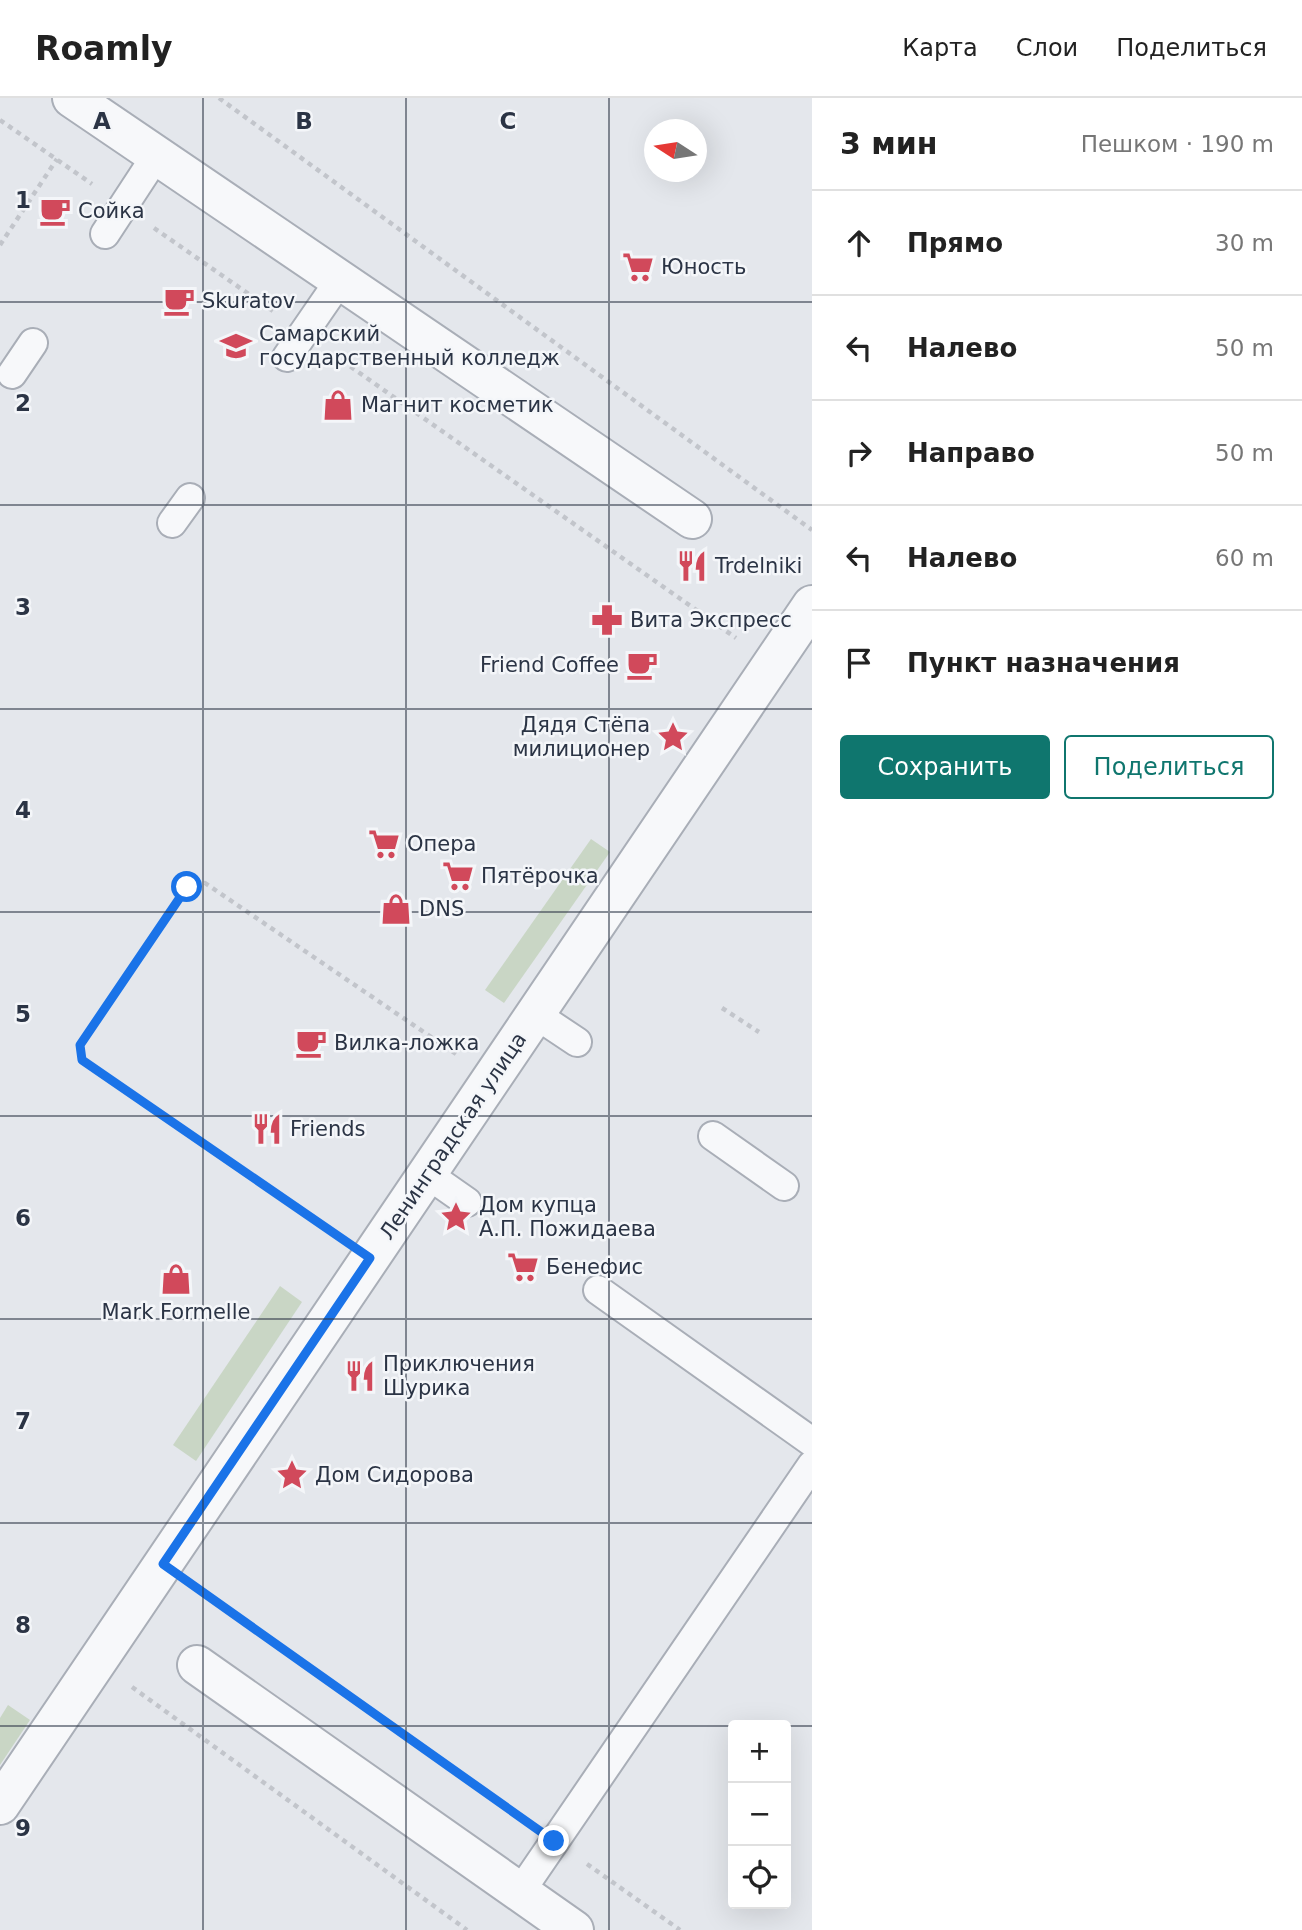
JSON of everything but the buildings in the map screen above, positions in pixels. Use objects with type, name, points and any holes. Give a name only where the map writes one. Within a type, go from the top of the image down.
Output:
[{"type":"street","points":[[72,98],[692,519]]},
{"type":"street","name":"Ленинградская улица","points":[[0,1805],[812,605]]},
{"type":"street","points":[[197,1665],[574,1930]]},
{"type":"lane","points":[[105,234],[156,156]]},
{"type":"lane","points":[[287,357],[340,280]]},
{"type":"lane","points":[[12,374],[33,343]]},
{"type":"lane","points":[[172,523],[190,498]]},
{"type":"lane","points":[[535,1014],[577,1042]]},
{"type":"lane","points":[[713,1136],[784,1186]]},
{"type":"lane","points":[[427,1174],[467,1202]]},
{"type":"lane","points":[[598,1290],[812,1442]]},
{"type":"lane","points":[[520,1892],[812,1465]]},
{"type":"path","points":[[219,98],[812,530]]},
{"type":"path","points":[[0,120],[772,663]]},
{"type":"path","points":[[0,245],[57,159]]},
{"type":"path","points":[[370,1258],[82,1060],[80,1045],[187,887],[205,883],[492,1078]]},
{"type":"path","points":[[722,1008],[759,1032]]},
{"type":"path","points":[[163,1564],[680,1930]]},
{"type":"path","points":[[97,1662],[467,1930]]},
{"type":"green space","points":[[591,839],[610,852],[504,1003],[485,990]]},
{"type":"green space","points":[[280,1286],[302,1302],[196,1461],[173,1445]]},
{"type":"green space","points":[[8,1705],[30,1720],[0,1765],[0,1718]]},
{"type":"place","name":"Сойка","points":[[55,211]]},
{"type":"place","name":"Юность","points":[[638,267]]},
{"type":"place","name":"Skuratov","points":[[179,301]]},
{"type":"place","name":"Самарский государственный колледж","points":[[236,346]]},
{"type":"place","name":"Магнит косметик","points":[[338,405]]},
{"type":"place","name":"Trdelniki","points":[[692,566]]},
{"type":"place","name":"Вита Экспресс","points":[[607,620]]},
{"type":"place","name":"Friend Coffee","points":[[642,665]]},
{"type":"place","name":"Дядя Стёпа милиционер","points":[[673,737]]},
{"type":"place","name":"Опера","points":[[384,844]]},
{"type":"place","name":"Пятёрочка","points":[[458,876]]},
{"type":"place","name":"DNS","points":[[396,909]]},
{"type":"place","name":"Вилка-ложка","points":[[311,1043]]},
{"type":"place","name":"Friends","points":[[267,1129]]},
{"type":"place","name":"Дом купца А.П. Пожидаева","points":[[456,1217]]},
{"type":"place","name":"Бенефис","points":[[523,1267]]},
{"type":"place","name":"Mark Formelle","points":[[176,1279]]},
{"type":"place","name":"Приключения Шурика","points":[[360,1376]]},
{"type":"place","name":"Дом Сидорова","points":[[292,1475]]},
{"type":"route","points":[[187,887],[80,1045],[82,1060],[370,1258],[163,1564],[554,1841]]}]
